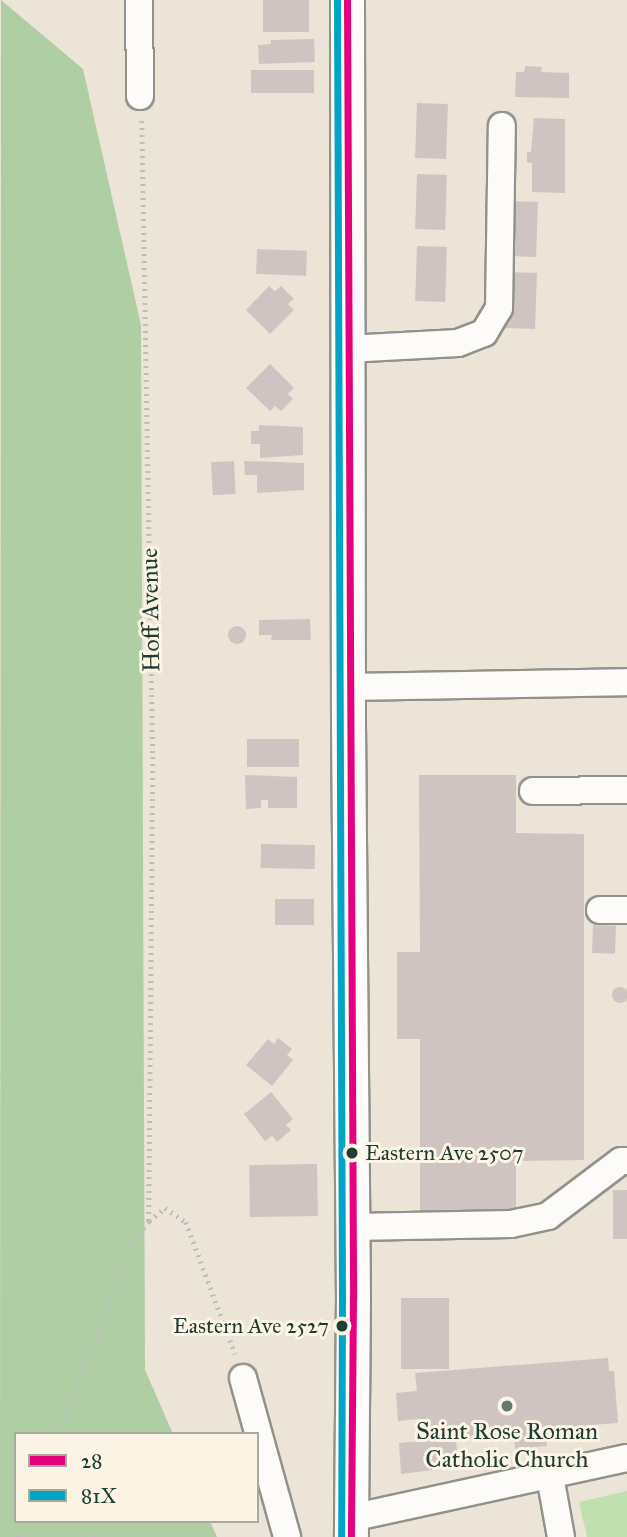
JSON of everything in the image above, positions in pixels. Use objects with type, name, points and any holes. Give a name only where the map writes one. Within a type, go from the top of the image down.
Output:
[{"type":"main road","points":[[347,0],[348,687],[353,1227],[351,1528]]},
{"type":"street","points":[[139,0],[140,96]]},
{"type":"street","points":[[347,349],[458,343],[484,333],[499,308],[502,126]]},
{"type":"street","points":[[348,687],[627,682]]},
{"type":"street","points":[[533,790],[627,790]]},
{"type":"street","points":[[600,910],[627,910]]},
{"type":"street","points":[[353,1227],[511,1224],[548,1216],[621,1161],[627,1161]]},
{"type":"street","points":[[243,1378],[258,1432]]},
{"type":"street","points":[[259,1436],[287,1537]]},
{"type":"street","points":[[351,1528],[627,1458]]},
{"type":"street","points":[[550,1476],[561,1537]]},
{"type":"path","name":"Hoff Avenue","points":[[140,96],[145,185],[153,757],[149,1221]]},
{"type":"path","points":[[58,1431],[134,1239],[149,1221],[165,1208],[186,1222],[243,1378]]},
{"type":"green space","points":[[1,0],[83,69],[141,325],[145,1370],[172,1432],[14,1432],[14,1523],[211,1523],[217,1537],[0,1537]]},
{"type":"green space","points":[[627,1491],[627,1537],[587,1537],[579,1502]]},
{"type":"building","points":[[263,0],[309,0],[309,32],[263,32]]},
{"type":"building","points":[[314,39],[315,62],[259,64],[258,45],[271,44],[271,40]]},
{"type":"building","points":[[525,66],[542,67],[541,72],[569,73],[569,98],[515,97],[516,72],[524,72]]},
{"type":"building","points":[[251,70],[314,70],[314,93],[251,93]]},
{"type":"building","points":[[417,103],[448,104],[446,159],[415,158]]},
{"type":"building","points":[[534,118],[565,119],[565,193],[532,192],[532,163],[527,162],[527,152],[531,152]]},
{"type":"building","points":[[417,174],[447,175],[445,230],[415,229]]},
{"type":"building","points":[[508,201],[538,202],[536,257],[506,256]]},
{"type":"building","points":[[417,246],[447,247],[445,302],[415,301]]},
{"type":"building","points":[[257,249],[307,251],[306,276],[256,274]]},
{"type":"building","points":[[507,272],[537,273],[535,329],[505,328]]},
{"type":"building","points":[[269,286],[275,291],[281,286],[294,299],[288,304],[294,310],[270,334],[246,310]]},
{"type":"building","points":[[270,364],[294,388],[288,394],[293,399],[281,411],[275,406],[270,411],[246,388]]},
{"type":"building","points":[[259,425],[303,427],[303,455],[260,458],[260,444],[251,444],[251,431],[259,431]]},
{"type":"building","points":[[234,461],[236,494],[213,495],[211,462]]},
{"type":"building","points":[[244,461],[304,463],[304,490],[257,493],[257,475],[245,475]]},
{"type":"building","points":[[310,619],[311,640],[271,640],[272,635],[259,635],[259,620]]},
{"type":"building","points":[[237,626],[243,629],[246,635],[243,641],[237,644],[231,641],[228,635],[231,629]]},
{"type":"building","points":[[247,739],[299,739],[299,767],[247,767]]},
{"type":"building","points":[[245,775],[297,777],[297,808],[268,808],[268,800],[261,800],[261,808],[246,809]]},
{"type":"building","points":[[419,775],[516,775],[516,833],[584,834],[584,1160],[516,1161],[516,1216],[420,1216],[420,1039],[397,1039],[397,952],[420,952]]},
{"type":"building","points":[[261,844],[315,845],[315,869],[261,868]]},
{"type":"building","points":[[275,899],[314,899],[314,925],[275,925]]},
{"type":"building","points":[[593,925],[616,926],[615,954],[592,953]]},
{"type":"building","points":[[620,987],[628,995],[620,1003],[612,995]]},
{"type":"building","points":[[278,1038],[292,1049],[287,1055],[293,1060],[272,1086],[246,1065],[268,1039],[274,1044]]},
{"type":"building","points":[[271,1092],[293,1119],[286,1125],[291,1130],[277,1142],[272,1136],[265,1141],[244,1114]]},
{"type":"building","points":[[317,1164],[318,1216],[250,1217],[249,1165]]},
{"type":"building","points":[[613,1190],[627,1190],[627,1239],[613,1239]]},
{"type":"building","points":[[401,1298],[449,1298],[449,1369],[401,1369]]},
{"type":"building","name":"Saint Rose Roman Catholic Church","points":[[608,1358],[609,1371],[614,1371],[618,1423],[568,1427],[568,1431],[546,1433],[547,1446],[515,1449],[514,1435],[456,1439],[458,1467],[401,1474],[399,1443],[420,1441],[419,1419],[398,1421],[396,1393],[417,1391],[415,1373]]},
{"type":"transit line","name":"81X","points":[[337,0],[341,1537]]},
{"type":"transit line","name":"28","points":[[347,0],[353,1297],[351,1537]]},
{"type":"place","name":"Eastern Ave 2507","points":[[352,1153]]},
{"type":"place","name":"Eastern Ave 2527","points":[[342,1326]]},
{"type":"place","name":"Saint Rose Roman Catholic Church","points":[[507,1406]]}]
